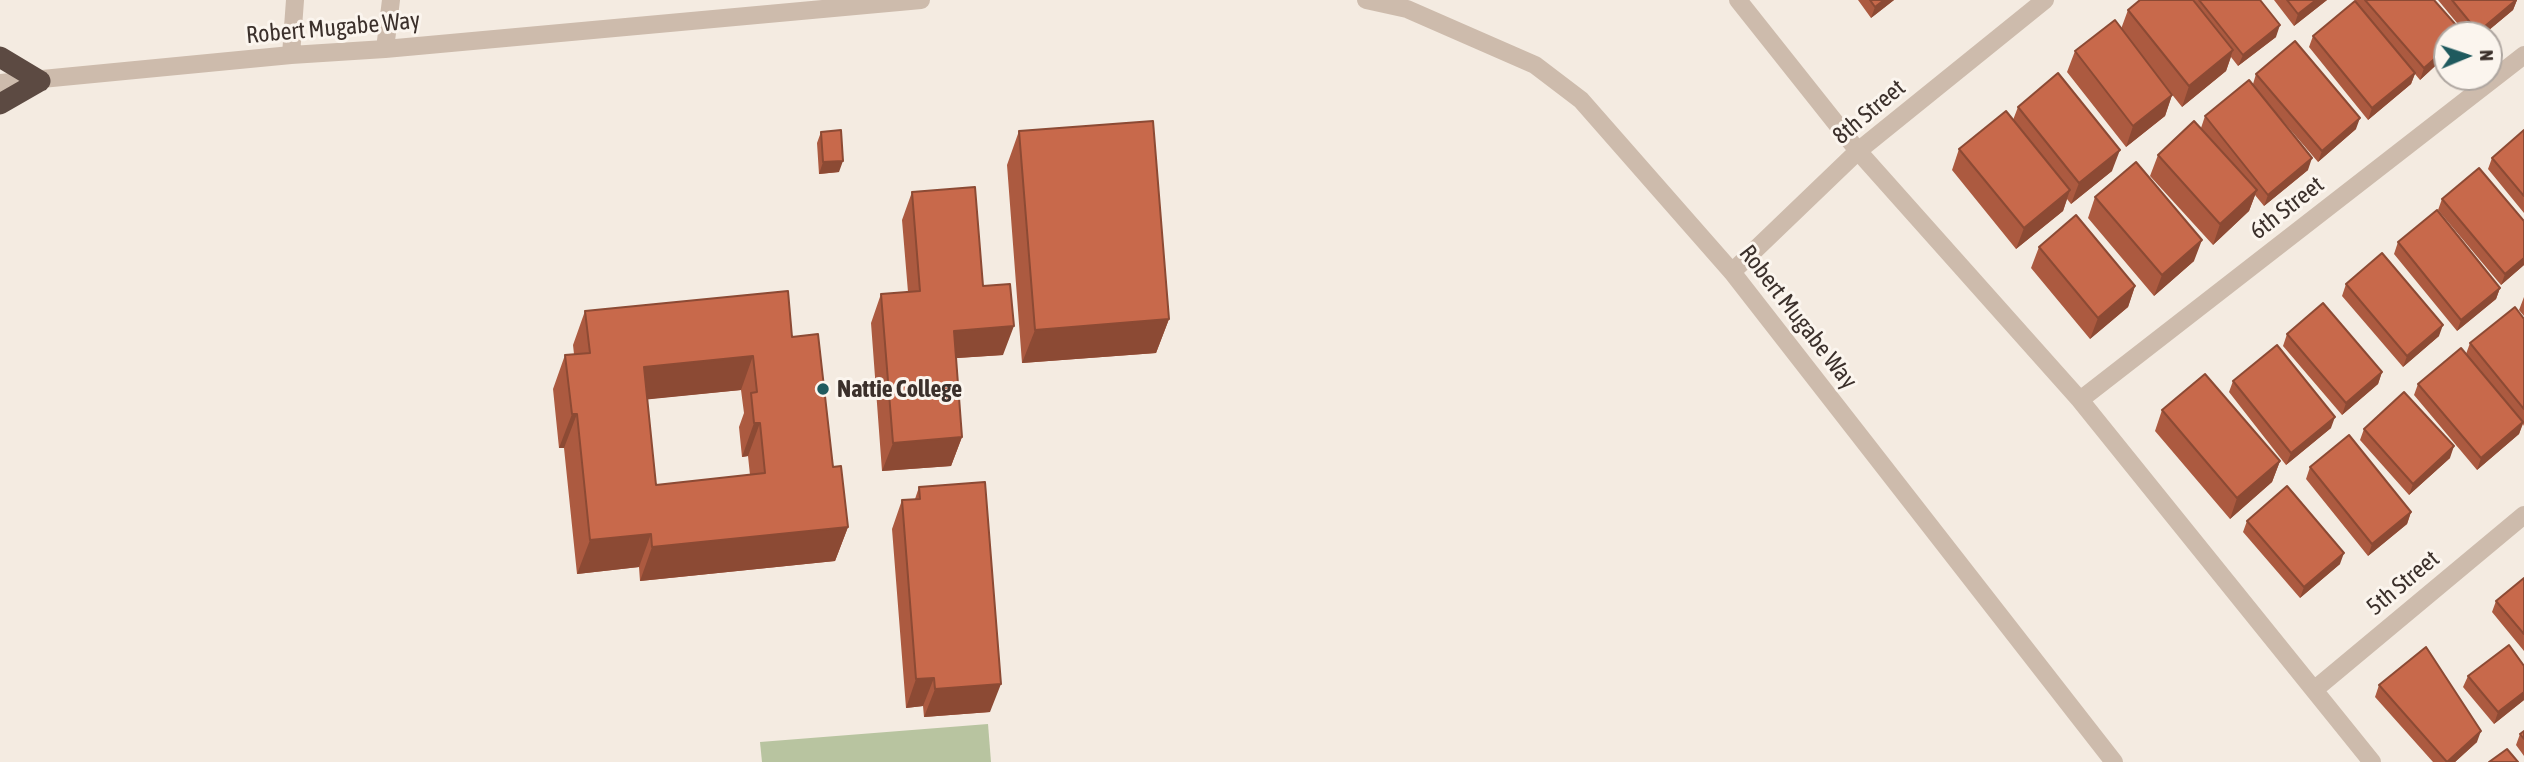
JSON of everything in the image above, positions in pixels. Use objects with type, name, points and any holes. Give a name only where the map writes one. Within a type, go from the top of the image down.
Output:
[{"type":"highway","points":[[0,57],[40,80],[0,104]]},
{"type":"street","points":[[291,55],[295,0]]},
{"type":"street","points":[[385,49],[391,0]]},
{"type":"street","name":"Robert Mugabe Way","points":[[0,83],[921,0]]},
{"type":"street","name":"Robert Mugabe Way","points":[[1366,0],[1407,9],[1535,65],[1581,100],[1732,272],[2114,762]]},
{"type":"street","points":[[1738,0],[1858,151],[2080,400],[2372,762]]},
{"type":"street","name":"8th Street","points":[[1732,272],[1858,151],[2045,0]]},
{"type":"street","name":"6th Street","points":[[2080,400],[2524,55]]},
{"type":"street","name":"5th Street","points":[[2314,690],[2524,514]]},
{"type":"green space","points":[[988,724],[991,762],[762,762],[760,742]]},
{"type":"building","points":[[1870,0],[1884,0],[1875,7]]},
{"type":"building","points":[[2140,0],[2193,0],[2233,50],[2189,86],[2128,10]]},
{"type":"building","points":[[2199,0],[2260,0],[2280,25],[2243,55]]},
{"type":"building","points":[[2287,0],[2316,0],[2298,14]]},
{"type":"building","points":[[2365,0],[2434,0],[2452,21],[2433,21],[2433,60],[2424,68]]},
{"type":"building","points":[[2452,0],[2516,0],[2491,21],[2469,21]]},
{"type":"building","points":[[2355,1],[2415,73],[2372,108],[2313,36]]},
{"type":"building","points":[[2115,20],[2172,95],[2133,126],[2075,51]]},
{"type":"building","points":[[2295,41],[2360,118],[2322,151],[2256,74]]},
{"type":"building","points":[[2058,73],[2120,150],[2079,183],[2018,107]]},
{"type":"building","points":[[2249,80],[2312,158],[2268,195],[2205,116]]},
{"type":"building","points":[[2006,111],[2070,190],[2024,228],[1959,149]]},
{"type":"building","points":[[1153,121],[1169,319],[1035,330],[1019,131]]},
{"type":"building","points":[[2194,121],[2257,190],[2220,224],[2158,155]]},
{"type":"building","points":[[841,130],[843,161],[823,162],[821,132]]},
{"type":"building","points":[[2524,130],[2524,196],[2492,158]]},
{"type":"building","points":[[2136,162],[2202,240],[2162,275],[2095,197]]},
{"type":"building","points":[[2479,168],[2524,221],[2524,258],[2505,274],[2442,199]]},
{"type":"building","points":[[975,187],[983,286],[1010,284],[1014,326],[954,331],[962,437],[893,443],[881,294],[920,291],[912,192]]},
{"type":"building","points":[[2437,210],[2500,288],[2461,320],[2398,242]]},
{"type":"building","points":[[2076,215],[2135,286],[2098,318],[2039,247]]},
{"type":"building","points":[[2382,253],[2443,325],[2407,356],[2346,284]]},
{"type":"building","points":[[788,291],[792,337],[818,334],[833,467],[841,466],[848,527],[652,547],[651,534],[590,540],[577,414],[572,414],[565,355],[590,353],[585,311]],"holes":[[[753,356],[757,392],[751,393],[754,423],[760,423],[765,473],[656,485],[644,367]]]},
{"type":"building","points":[[2323,303],[2382,372],[2346,403],[2287,334]]},
{"type":"building","points":[[2515,307],[2524,319],[2524,409],[2470,343]]},
{"type":"building","points":[[2277,345],[2335,417],[2291,453],[2233,381]]},
{"type":"building","points":[[2461,348],[2523,422],[2481,458],[2418,384]]},
{"type":"building","points":[[2205,374],[2280,461],[2237,498],[2162,410]]},
{"type":"building","points":[[2404,392],[2454,446],[2413,484],[2364,429]]},
{"type":"building","points":[[2349,435],[2411,512],[2372,544],[2310,467]]},
{"type":"building","points":[[985,482],[1001,684],[935,689],[934,678],[916,679],[902,500],[920,499],[919,487]]},
{"type":"building","points":[[2287,486],[2344,553],[2304,587],[2247,521]]},
{"type":"building","points":[[2524,578],[2524,634],[2496,601]]},
{"type":"building","points":[[2509,645],[2524,666],[2524,692],[2498,712],[2468,676]]},
{"type":"building","points":[[2426,647],[2481,731],[2447,762],[2379,685]]},
{"type":"building","points":[[2507,749],[2518,762],[2489,762]]},
{"type":"place","name":"Nattie College","points":[[823,389]]}]
